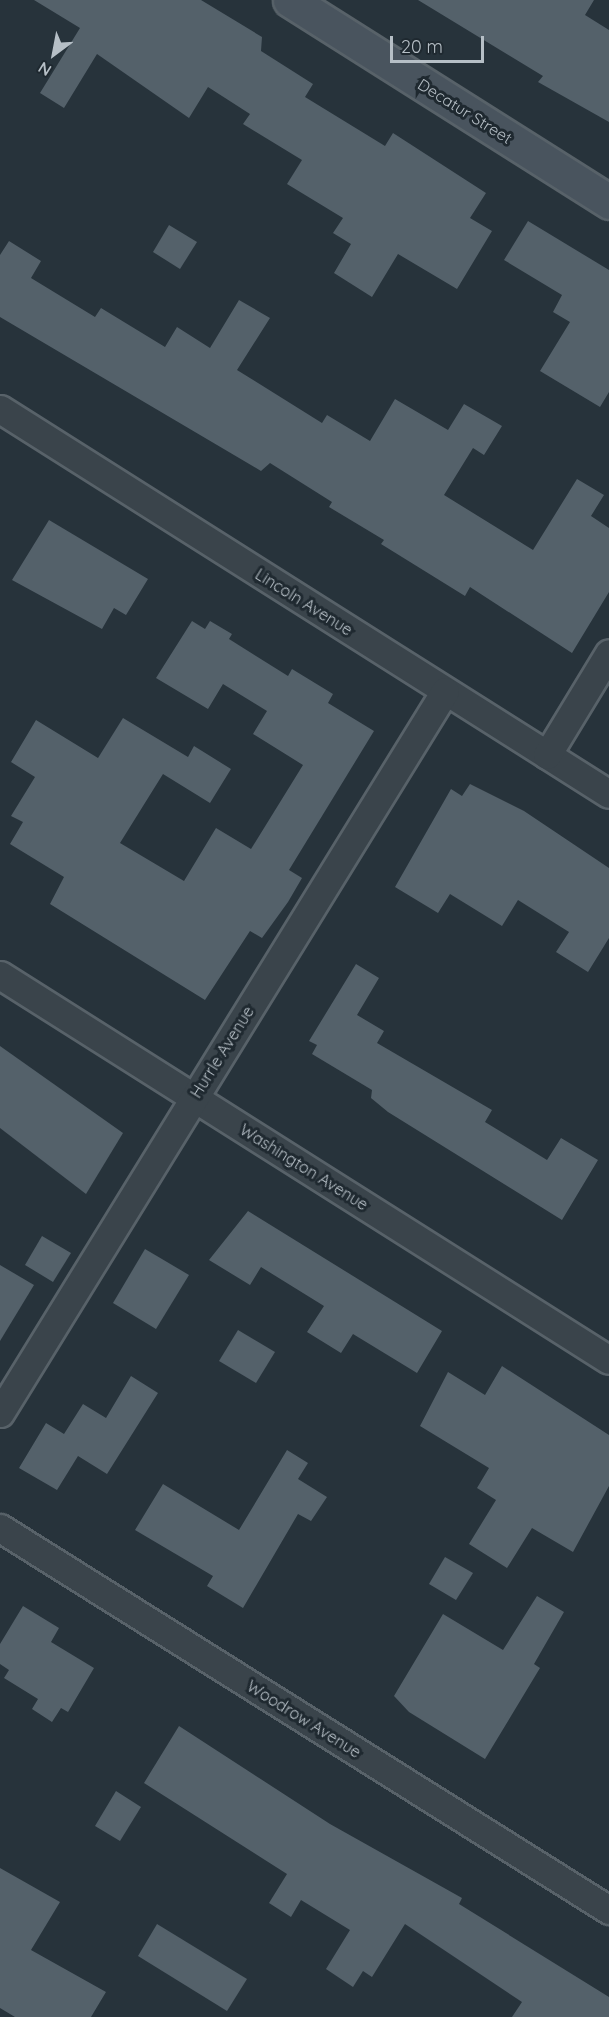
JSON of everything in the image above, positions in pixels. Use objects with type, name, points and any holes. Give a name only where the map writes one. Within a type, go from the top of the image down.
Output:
[{"type":"street","name":"Decatur Street","points":[[290,0],[609,202]]},
{"type":"street","name":"Lincoln Avenue","points":[[0,409],[609,794]]},
{"type":"street","points":[[547,755],[609,653]]},
{"type":"street","name":"Hurrle Avenue","points":[[0,1413],[445,691]]},
{"type":"street","name":"Washington Avenue","points":[[0,975],[609,1360]]},
{"type":"street","name":"Woodrow Avenue","points":[[0,1528],[609,1910]]},
{"type":"building","points":[[34,0],[201,0],[262,37],[261,51],[313,84],[305,97],[385,146],[393,133],[486,193],[470,218],[492,231],[457,289],[398,254],[372,297],[334,273],[351,244],[333,233],[343,218],[287,184],[302,160],[243,124],[250,114],[208,87],[189,118],[97,54],[64,108],[40,93],[80,28]]},
{"type":"building","points":[[418,0],[594,0],[585,15],[609,30],[609,122],[538,82],[543,76]]},
{"type":"building","points":[[528,221],[609,270],[609,392],[600,407],[540,371],[570,322],[553,312],[562,295],[504,260]]},
{"type":"building","points":[[169,225],[197,242],[180,269],[153,252]]},
{"type":"building","points":[[9,241],[41,261],[31,278],[95,317],[101,308],[165,347],[177,327],[210,348],[239,300],[270,318],[237,370],[322,423],[327,415],[370,441],[395,399],[448,430],[464,404],[502,426],[484,455],[473,448],[444,495],[533,550],[577,479],[604,495],[591,516],[609,528],[609,592],[572,653],[470,587],[465,596],[381,544],[384,540],[329,507],[332,502],[270,463],[261,471],[0,317],[0,255]]},
{"type":"building","points":[[49,520],[148,579],[126,615],[114,608],[102,629],[12,580]]},
{"type":"building","points":[[192,621],[205,629],[210,621],[232,634],[229,639],[288,676],[292,669],[333,694],[328,703],[374,731],[289,870],[302,878],[288,902],[262,938],[250,931],[205,1000],[50,904],[64,877],[10,844],[23,822],[11,816],[35,777],[11,762],[36,720],[98,758],[123,718],[188,757],[194,746],[231,769],[210,803],[163,774],[120,843],[184,881],[216,828],[251,849],[303,765],[253,734],[267,711],[223,684],[208,709],[156,678]]},
{"type":"building","points":[[470,784],[524,811],[609,868],[609,938],[588,972],[556,952],[569,932],[518,900],[502,926],[450,894],[438,913],[395,887],[451,789],[462,796]]},
{"type":"building","points":[[356,964],[379,978],[357,1015],[384,1031],[377,1043],[492,1110],[485,1122],[547,1160],[561,1138],[598,1160],[562,1220],[388,1112],[371,1098],[372,1090],[312,1054],[317,1045],[309,1041]]},
{"type":"building","points":[[0,1046],[123,1133],[86,1194],[0,1128]]},
{"type":"building","points":[[248,1211],[442,1331],[417,1373],[353,1334],[341,1353],[307,1332],[324,1306],[261,1267],[250,1285],[209,1260]]},
{"type":"building","points":[[42,1236],[71,1253],[53,1282],[25,1265]]},
{"type":"building","points":[[145,1249],[189,1275],[156,1329],[113,1303]]},
{"type":"building","points":[[0,1265],[34,1285],[0,1341]]},
{"type":"building","points":[[238,1330],[275,1352],[256,1383],[219,1361]]},
{"type":"building","points":[[502,1366],[609,1435],[609,1486],[573,1552],[532,1528],[507,1568],[469,1544],[496,1500],[477,1488],[489,1468],[420,1426],[448,1372],[485,1395]]},
{"type":"building","points":[[131,1376],[158,1393],[107,1474],[78,1456],[57,1490],[19,1468],[46,1423],[64,1434],[83,1404],[106,1418]]},
{"type":"building","points":[[287,1450],[308,1463],[298,1479],[327,1497],[311,1521],[298,1514],[243,1608],[207,1586],[213,1576],[135,1530],[163,1484],[239,1530]]},
{"type":"building","points":[[445,1557],[473,1573],[456,1600],[429,1584]]},
{"type":"building","points":[[537,1596],[564,1612],[534,1664],[540,1668],[485,1759],[409,1712],[394,1696],[443,1614],[503,1650]]},
{"type":"building","points":[[23,1606],[59,1628],[51,1642],[94,1668],[68,1712],[61,1708],[52,1722],[32,1709],[38,1699],[4,1678],[9,1670],[0,1664],[0,1644]]},
{"type":"building","points":[[179,1726],[330,1824],[462,1898],[459,1904],[609,1997],[609,2017],[512,2017],[522,2002],[405,1924],[372,1977],[363,1971],[353,1987],[326,1969],[350,1930],[301,1900],[291,1917],[269,1903],[287,1874],[144,1783]]},
{"type":"building","points":[[116,1791],[141,1807],[120,1841],[95,1826]]},
{"type":"building","points":[[0,1868],[60,1902],[31,1950],[106,1992],[91,2017],[15,2017],[0,2008]]},
{"type":"building","points":[[157,1924],[247,1979],[227,2011],[138,1956]]}]
